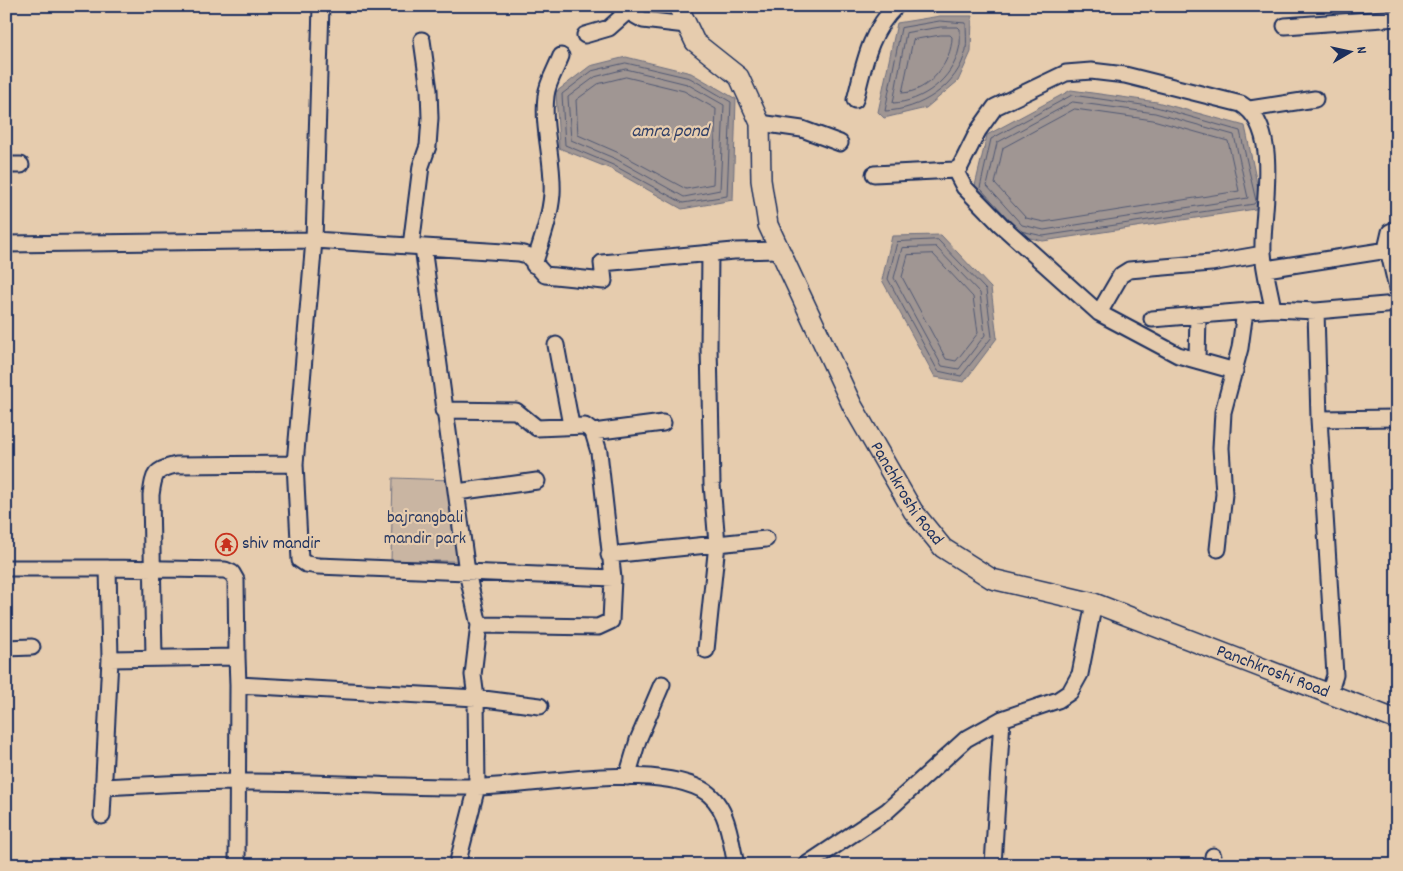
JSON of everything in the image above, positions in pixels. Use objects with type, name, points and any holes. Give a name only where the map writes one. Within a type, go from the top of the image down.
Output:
[{"type":"street","points":[[321,6],[314,240],[295,464],[298,554],[300,560],[306,564],[613,578]]},
{"type":"street","name":"Panchkroshi Road","points":[[678,6],[695,42],[739,77],[760,123],[760,180],[768,225],[852,406],[913,511],[943,548],[992,579],[1094,603],[1397,720]]},
{"type":"street","points":[[855,100],[869,45],[886,16],[896,6]]},
{"type":"street","points":[[584,35],[609,28],[622,9],[643,20],[686,25]]},
{"type":"street","points":[[1285,26],[1397,18]]},
{"type":"street","points":[[422,40],[429,90],[430,118],[428,146],[421,166],[417,247],[457,492],[467,572],[479,625],[473,675],[476,698],[477,787],[457,865]]},
{"type":"street","points":[[534,264],[548,222],[552,194],[551,154],[545,112],[546,93],[561,56]]},
{"type":"street","points":[[874,174],[943,173],[955,170],[960,167],[978,131],[995,107],[1066,73],[1091,71],[1125,76],[1241,104],[1250,109],[1264,141],[1268,169],[1263,224],[1265,262],[1273,309]]},
{"type":"street","points":[[1250,109],[1315,99]]},
{"type":"street","points":[[760,123],[802,129],[840,143]]},
{"type":"street","points":[[955,170],[964,187],[1001,225],[1099,313],[1178,355],[1235,371]]},
{"type":"street","points":[[1397,229],[1390,232],[1388,238],[1388,250],[1397,288]]},
{"type":"street","points":[[6,244],[314,240],[519,253],[528,255],[545,275],[604,281],[602,263],[710,253],[780,250]]},
{"type":"street","points":[[1099,313],[1121,274],[1129,270],[1211,263],[1265,262],[1388,250]]},
{"type":"street","points":[[706,650],[717,544],[712,484],[709,347],[710,253]]},
{"type":"street","points":[[1152,319],[1273,309],[1316,311],[1397,304]]},
{"type":"street","points":[[1218,548],[1224,494],[1221,448],[1223,412],[1235,371],[1245,311]]},
{"type":"street","points":[[1316,311],[1319,419],[1335,675],[1329,694]]},
{"type":"street","points":[[1197,360],[1198,315]]},
{"type":"street","points":[[556,345],[572,425]]},
{"type":"street","points":[[443,410],[506,409],[516,411],[537,428],[572,425],[586,426],[593,432],[599,452],[609,556],[613,578],[611,620],[598,627],[479,625]]},
{"type":"street","points":[[1319,419],[1397,418]]},
{"type":"street","points":[[593,432],[663,423]]},
{"type":"street","points":[[154,658],[150,495],[154,476],[158,470],[176,465],[295,464]]},
{"type":"street","points":[[457,492],[537,481]]},
{"type":"street","points":[[609,556],[766,539]]},
{"type":"street","points":[[6,568],[225,570],[232,573],[236,580],[238,685],[239,782],[237,865]]},
{"type":"street","points":[[102,816],[110,660],[108,568]]},
{"type":"street","points":[[806,865],[887,811],[966,739],[1002,719],[1058,700],[1070,692],[1080,674],[1094,603]]},
{"type":"street","points":[[6,648],[32,647]]},
{"type":"street","points":[[110,660],[237,657]]},
{"type":"street","points":[[627,777],[638,740],[662,684]]},
{"type":"street","points":[[238,685],[476,698],[540,706]]},
{"type":"street","points":[[993,865],[1002,719]]},
{"type":"street","points":[[103,787],[239,782],[477,787],[627,777],[673,780],[699,789],[712,796],[719,805],[728,826],[736,865]]},
{"type":"green space","name":"bajrangbali mandir park","points":[[393,478],[451,480],[463,561],[391,561]]},
{"type":"water","points":[[940,16],[972,16],[971,52],[958,81],[926,108],[884,118],[878,112],[897,23]]},
{"type":"water","name":"amra pond","points":[[626,57],[691,73],[736,99],[733,200],[682,209],[611,169],[559,148],[556,92],[590,66]]},
{"type":"water","points":[[1071,90],[1157,102],[1245,126],[1262,208],[1043,241],[1017,235],[974,190],[987,135]]},
{"type":"water","points":[[941,235],[991,288],[997,338],[964,382],[935,377],[882,280],[892,236]]},
{"type":"place","name":"shiv mandir","points":[[226,544]]}]
